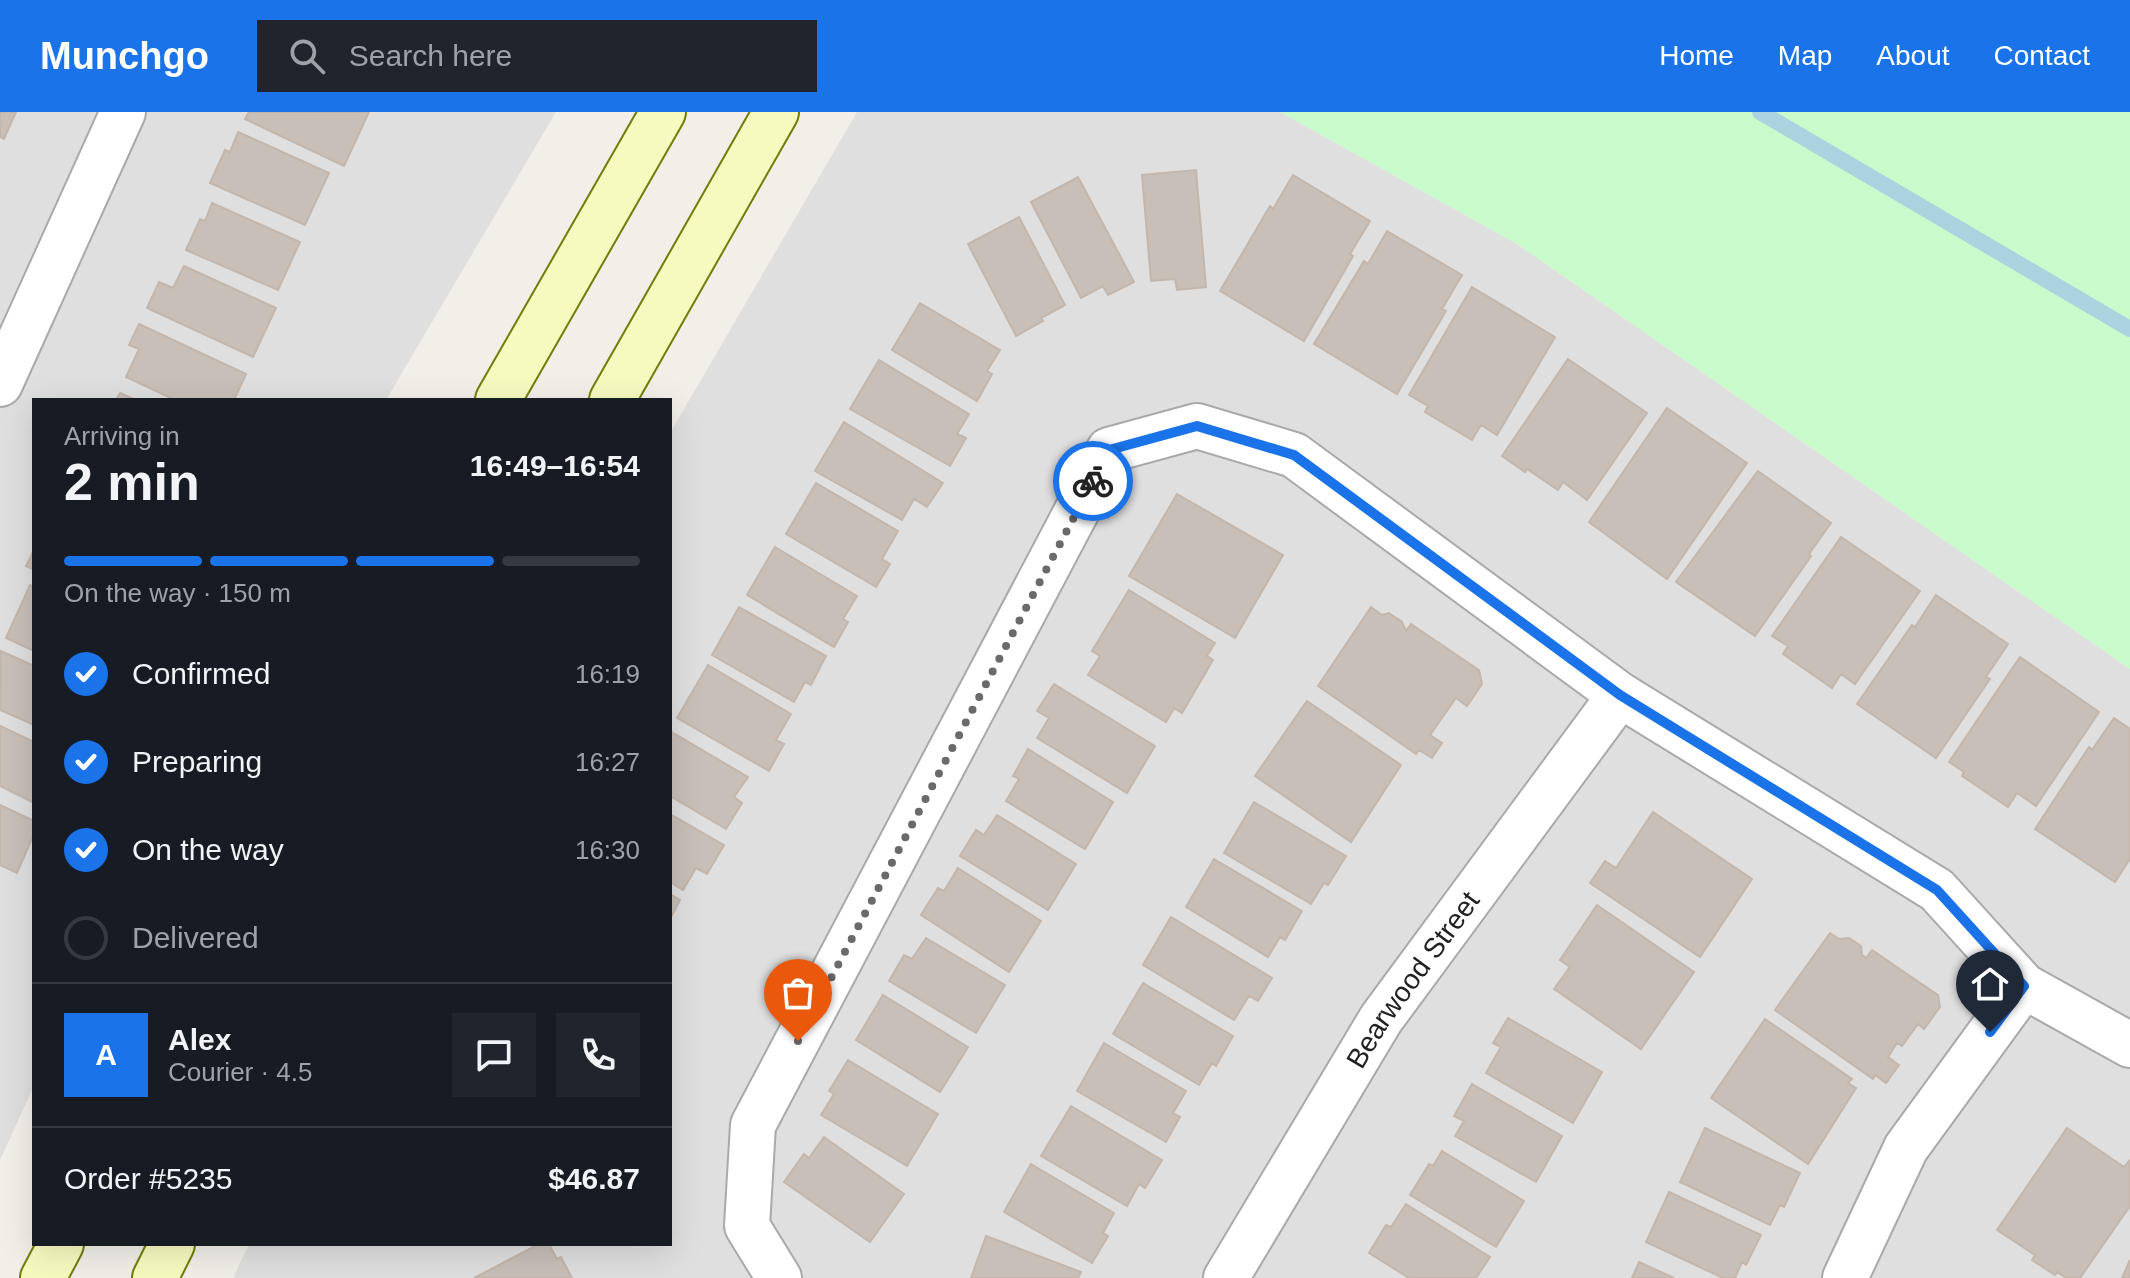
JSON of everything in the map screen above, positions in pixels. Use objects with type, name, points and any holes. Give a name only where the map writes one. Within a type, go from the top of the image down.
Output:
[{"type":"main road","points":[[499,398],[663,112]]},
{"type":"main road","points":[[613,398],[776,112]]},
{"type":"main road","points":[[43,1278],[60,1246]]},
{"type":"main road","points":[[155,1278],[171,1246]]},
{"type":"street","points":[[0,384],[123,112]]},
{"type":"street","points":[[779,1278],[747,1226],[753,1125],[1109,450],[1197,426],[1294,455],[1620,695],[1937,890],[2024,986],[2130,1045]]},
{"type":"street","name":"Bearwood Street","points":[[1226,1278],[1381,1019],[1620,695]]},
{"type":"street","points":[[1845,1278],[1906,1148],[2024,986]]},
{"type":"shaded area","points":[[0,112],[556,112],[387,398],[32,398],[32,1090],[0,1160]]},
{"type":"shaded area","points":[[857,112],[1280,112],[1517,244],[2130,669],[2130,1278],[233,1278],[248,1246],[672,1246],[672,430]]},
{"type":"green space","points":[[1280,112],[2130,112],[2130,669],[1517,244]]},
{"type":"building","points":[[0,112],[16,112],[4,139],[0,137]]},
{"type":"building","points":[[249,112],[369,112],[344,166],[245,119]]},
{"type":"building","points":[[238,132],[329,173],[305,225],[210,183],[225,150],[230,152]]},
{"type":"building","points":[[1196,170],[1206,287],[1177,290],[1175,279],[1151,281],[1142,175]]},
{"type":"building","points":[[1293,175],[1370,221],[1304,341],[1220,291],[1270,206],[1273,209]]},
{"type":"building","points":[[1078,177],[1134,282],[1108,295],[1103,286],[1081,298],[1031,202]]},
{"type":"building","points":[[212,203],[300,242],[278,290],[186,250],[200,219],[205,221]]},
{"type":"building","points":[[1019,217],[1065,305],[1016,336],[968,244]]},
{"type":"building","points":[[1387,231],[1462,275],[1442,309],[1446,311],[1397,394],[1314,344],[1364,261],[1368,264]]},
{"type":"building","points":[[184,266],[276,308],[253,357],[147,308],[159,282],[173,288]]},
{"type":"building","points":[[1472,287],[1555,337],[1497,435],[1481,425],[1472,440],[1425,412],[1428,406],[1409,395]]},
{"type":"building","points":[[920,303],[1000,350],[987,371],[992,374],[977,401],[892,350]]},
{"type":"building","points":[[139,324],[246,374],[235,398],[171,398],[126,377],[139,349],[129,345]]},
{"type":"building","points":[[1568,359],[1647,413],[1587,500],[1563,482],[1558,490],[1502,456]]},
{"type":"building","points":[[879,360],[969,414],[957,434],[966,438],[950,466],[850,409]]},
{"type":"building","points":[[1667,408],[1747,463],[1667,579],[1589,522]]},
{"type":"building","points":[[844,422],[943,483],[927,507],[914,499],[902,520],[815,471]]},
{"type":"building","points":[[1758,471],[1831,523],[1755,636],[1676,582]]},
{"type":"building","points":[[816,483],[898,531],[882,559],[890,564],[876,587],[786,534]]},
{"type":"building","points":[[1177,494],[1283,555],[1235,638],[1129,576]]},
{"type":"building","points":[[1841,537],[1920,591],[1855,684],[1841,674],[1832,688],[1783,654],[1788,646],[1772,636]]},
{"type":"building","points":[[775,547],[857,596],[843,619],[848,622],[834,647],[747,595]]},
{"type":"building","points":[[32,554],[32,569],[26,566]]},
{"type":"building","points":[[30,585],[32,650],[6,638]]},
{"type":"building","points":[[1129,590],[1215,643],[1207,656],[1213,660],[1182,713],[1174,708],[1166,722],[1088,675],[1100,656],[1092,651]]},
{"type":"building","points":[[1936,595],[2008,644],[1986,677],[1990,679],[1936,758],[1857,704]]},
{"type":"building","points":[[739,607],[826,656],[811,685],[805,682],[794,702],[712,655]]},
{"type":"building","points":[[1371,607],[1382,615],[1389,613],[1402,622],[1406,631],[1411,624],[1479,670],[1482,684],[1467,706],[1456,698],[1430,735],[1442,743],[1432,758],[1419,750],[1416,754],[1318,686]]},
{"type":"building","points":[[1,651],[32,665],[32,724],[0,710]]},
{"type":"building","points":[[2020,657],[2099,712],[2036,806],[2017,793],[2008,807],[1962,776],[1964,772],[1949,762]]},
{"type":"building","points":[[708,665],[791,714],[776,740],[784,744],[769,771],[677,718]]},
{"type":"building","points":[[1054,684],[1155,746],[1127,793],[1037,738],[1049,718],[1037,711]]},
{"type":"building","points":[[1307,701],[1401,765],[1351,842],[1255,776]]},
{"type":"building","points":[[2114,718],[2130,729],[2130,859],[2115,882],[2035,829],[2089,747],[2092,750]]},
{"type":"building","points":[[0,726],[32,741],[32,802],[0,786]]},
{"type":"building","points":[[672,732],[748,777],[734,797],[742,803],[726,829],[672,797]]},
{"type":"building","points":[[1028,749],[1113,802],[1085,849],[1006,801],[1019,779],[1013,776]]},
{"type":"building","points":[[1254,802],[1346,856],[1328,885],[1324,883],[1311,904],[1224,853]]},
{"type":"building","points":[[0,805],[32,820],[32,839],[17,873],[0,865]]},
{"type":"building","points":[[1653,812],[1752,879],[1700,957],[1590,883],[1605,861],[1616,868]]},
{"type":"building","points":[[672,815],[724,845],[707,874],[696,868],[683,890],[672,883]]},
{"type":"building","points":[[997,815],[1076,864],[1048,910],[960,856],[976,830],[984,835]]},
{"type":"building","points":[[1214,859],[1302,911],[1285,940],[1280,937],[1268,957],[1186,907]]},
{"type":"building","points":[[958,868],[1041,921],[1009,972],[921,915],[938,888],[944,891]]},
{"type":"building","points":[[672,895],[680,900],[672,915]]},
{"type":"building","points":[[1597,905],[1694,972],[1641,1049],[1554,989],[1570,967],[1560,960]]},
{"type":"building","points":[[1171,917],[1272,978],[1258,1001],[1249,996],[1234,1020],[1143,965]]},
{"type":"building","points":[[1830,933],[1839,939],[1849,938],[1861,946],[1862,955],[1866,958],[1872,950],[1938,995],[1940,1007],[1924,1029],[1918,1024],[1902,1046],[1897,1043],[1888,1057],[1899,1065],[1886,1083],[1875,1075],[1873,1079],[1775,1010]]},
{"type":"building","points":[[926,938],[1005,985],[976,1033],[889,981],[904,955],[912,959]]},
{"type":"building","points":[[1143,983],[1233,1036],[1216,1066],[1212,1063],[1199,1085],[1113,1034]]},
{"type":"building","points":[[883,995],[968,1047],[940,1092],[856,1040]]},
{"type":"building","points":[[1508,1018],[1602,1072],[1573,1123],[1486,1073],[1501,1047],[1493,1043]]},
{"type":"building","points":[[1765,1019],[1852,1079],[1848,1083],[1856,1088],[1808,1164],[1711,1098]]},
{"type":"building","points":[[1104,1043],[1186,1091],[1173,1113],[1180,1117],[1166,1142],[1077,1091]]},
{"type":"building","points":[[848,1060],[938,1114],[907,1166],[821,1115],[834,1094],[829,1091]]},
{"type":"building","points":[[1472,1084],[1562,1136],[1536,1182],[1455,1136],[1464,1121],[1454,1116]]},
{"type":"building","points":[[1071,1106],[1162,1160],[1145,1188],[1139,1184],[1127,1206],[1041,1156]]},
{"type":"building","points":[[1705,1128],[1800,1173],[1784,1207],[1780,1205],[1770,1225],[1680,1182]]},
{"type":"building","points":[[2067,1128],[2124,1167],[2130,1160],[2130,1206],[2080,1278],[2066,1278],[2057,1272],[2055,1275],[2032,1260],[2035,1255],[1997,1230]]},
{"type":"building","points":[[824,1137],[904,1194],[870,1242],[784,1182],[804,1154],[809,1158]]},
{"type":"building","points":[[1442,1151],[1524,1201],[1496,1247],[1410,1195],[1429,1164],[1433,1166]]},
{"type":"building","points":[[1031,1164],[1114,1213],[1103,1233],[1108,1236],[1092,1263],[1004,1212]]},
{"type":"building","points":[[1669,1192],[1761,1235],[1746,1265],[1742,1262],[1735,1278],[1723,1278],[1646,1242]]},
{"type":"building","points":[[1406,1204],[1490,1257],[1476,1278],[1409,1278],[1369,1253],[1386,1225],[1391,1227]]},
{"type":"building","points":[[986,1236],[1081,1272],[1078,1278],[971,1278]]},
{"type":"building","points":[[535,1246],[550,1246],[557,1259],[561,1257],[572,1278],[474,1278]]},
{"type":"building","points":[[2130,1260],[2130,1278],[2122,1278]]},
{"type":"building","points":[[1639,1262],[1674,1278],[1632,1278]]},
{"type":"waterway","points":[[1760,112],[2130,329]]},
{"type":"way so far","points":[[798,1041],[1093,481]]},
{"type":"route","points":[[1093,481],[1109,450],[1197,426],[1294,455],[1620,695],[1937,890],[2024,986],[1990,1032]]}]
